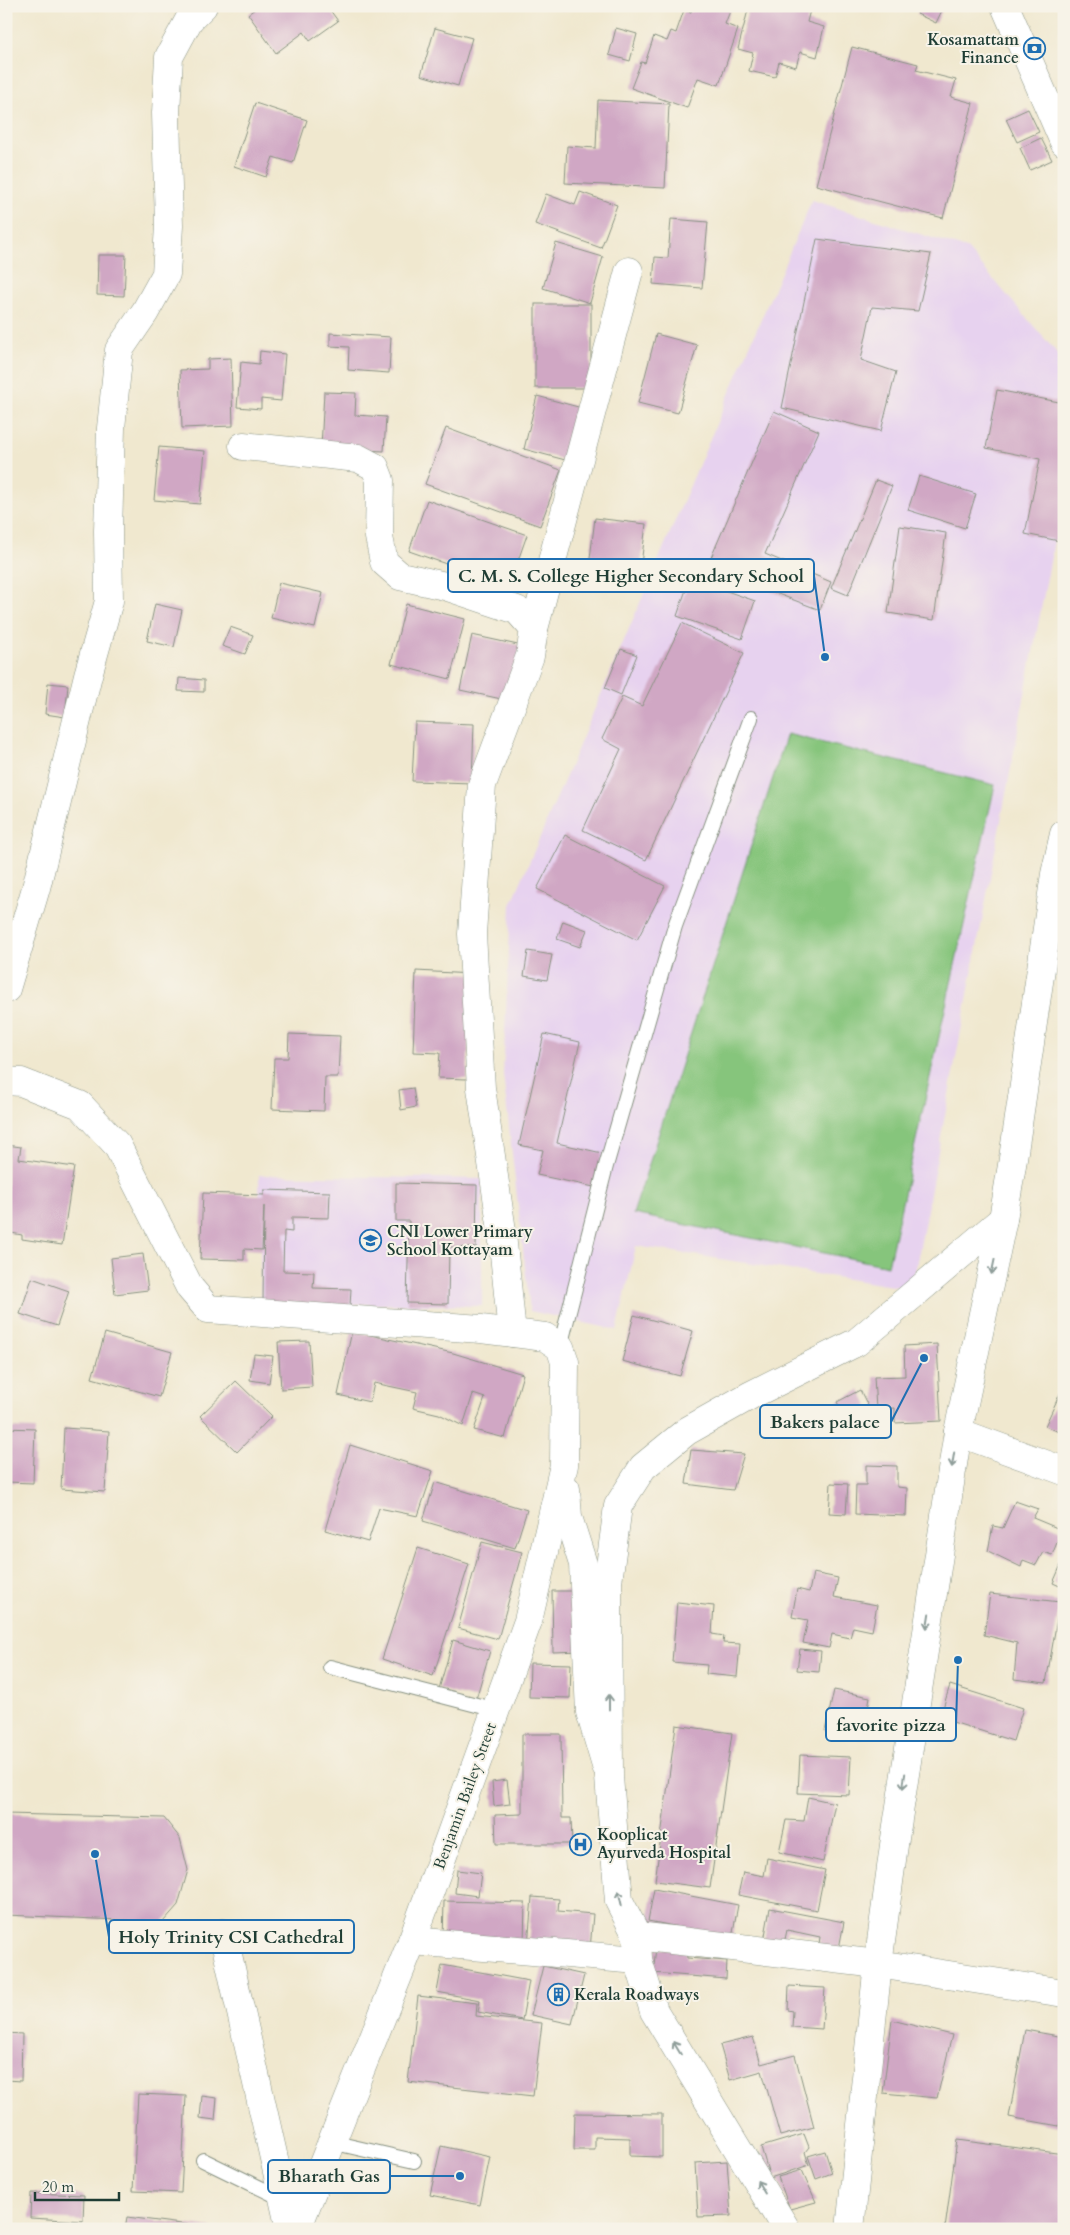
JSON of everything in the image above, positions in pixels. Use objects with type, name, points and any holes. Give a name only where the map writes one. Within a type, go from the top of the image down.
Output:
[{"type":"street","points":[[6,989],[36,888],[85,684],[109,601],[108,530],[111,428],[119,350],[145,312],[166,274],[169,226],[166,114],[169,57],[189,20],[202,6]]},
{"type":"street","points":[[1005,6],[1064,142]]},
{"type":"street","points":[[512,1333],[501,1224],[481,1088],[472,934],[482,785],[530,656],[534,629],[629,271]]},
{"type":"street","points":[[244,446],[358,458],[375,466],[380,480],[379,537],[384,562],[400,576],[445,586],[517,610],[534,629]]},
{"type":"street","points":[[850,2229],[878,1964],[894,1845],[958,1432],[1003,1219],[1055,874],[1063,841]]},
{"type":"street","points":[[6,1081],[21,1082],[80,1105],[117,1145],[190,1288],[208,1309],[512,1333],[545,1337],[560,1347]]},
{"type":"street","points":[[786,2229],[654,2011],[637,1948],[619,1901],[609,1777],[608,1582],[618,1506],[643,1467],[687,1431],[751,1395],[857,1342],[1003,1219]]},
{"type":"street","name":"Benjamin Bailey Street","points":[[297,2229],[412,1940],[528,1621],[564,1465],[565,1362],[560,1347]]},
{"type":"street","points":[[958,1432],[1064,1471]]},
{"type":"street","points":[[564,1465],[568,1517],[583,1564],[590,1712],[609,1777]]},
{"type":"street","points":[[223,1933],[290,2229]]},
{"type":"street","points":[[412,1940],[637,1948],[878,1964],[1064,1993]]},
{"type":"lane","points":[[560,1347],[606,1166],[675,926],[751,718]]},
{"type":"lane","points":[[330,1667],[496,1710]]},
{"type":"lane","points":[[331,2142],[414,2161]]},
{"type":"lane","points":[[203,2160],[284,2199]]},
{"type":"shaded area","points":[[812,200],[967,249],[1064,361],[1064,501],[1054,541],[912,1289],[636,1246],[617,1330],[530,1311],[503,1074],[511,905]]},
{"type":"shaded area","name":"CNI Lower Primary School Kottayam","points":[[259,1175],[482,1179],[482,1306],[358,1304],[348,1308],[261,1304]]},
{"type":"green space","points":[[787,734],[995,785],[888,1266],[633,1214]]},
{"type":"building","points":[[259,6],[327,6],[338,21],[310,41],[304,32],[276,53],[248,14]]},
{"type":"building","points":[[546,6],[567,6],[566,11]]},
{"type":"building","points":[[693,6],[732,6],[725,24],[738,29],[719,85],[698,78],[687,108],[631,88],[641,62],[645,63],[654,36],[667,41],[671,31],[676,33],[684,10],[691,12]]},
{"type":"building","points":[[749,6],[811,6],[807,22],[824,27],[817,57],[800,52],[796,67],[779,62],[775,77],[749,71],[753,53],[738,49]]},
{"type":"building","points":[[921,6],[944,6],[936,23],[917,14]]},
{"type":"building","points":[[435,28],[472,38],[458,86],[421,75]]},
{"type":"building","points":[[616,28],[637,34],[630,61],[609,55]]},
{"type":"building","points":[[852,47],[918,64],[916,70],[956,80],[951,97],[973,103],[943,218],[816,185]]},
{"type":"building","points":[[598,100],[669,104],[665,188],[565,183],[567,146],[596,148]]},
{"type":"building","points":[[255,103],[307,120],[293,163],[273,157],[266,177],[234,166]]},
{"type":"building","points":[[1028,109],[1039,132],[1017,142],[1006,119]]},
{"type":"building","points":[[1041,138],[1052,160],[1030,170],[1020,148]]},
{"type":"building","points":[[580,192],[617,205],[601,248],[535,224],[546,194],[575,205]]},
{"type":"building","points":[[671,219],[708,222],[702,288],[653,284],[655,257],[668,258]]},
{"type":"building","points":[[817,239],[931,254],[918,311],[872,307],[861,360],[896,372],[881,431],[782,408]]},
{"type":"building","points":[[556,243],[603,257],[590,303],[543,288]]},
{"type":"building","points":[[98,255],[126,255],[124,296],[97,295]]},
{"type":"building","points":[[535,304],[591,304],[591,388],[535,388]]},
{"type":"building","points":[[330,333],[391,337],[389,373],[348,370],[349,347],[330,346]]},
{"type":"building","points":[[656,334],[697,345],[678,413],[638,403]]},
{"type":"building","points":[[260,351],[285,354],[281,401],[261,399],[261,409],[237,407],[241,362],[259,364]]},
{"type":"building","points":[[231,358],[233,426],[182,428],[180,370],[208,369],[208,359]]},
{"type":"building","points":[[997,390],[1064,403],[1064,542],[1025,534],[1040,459],[986,448]]},
{"type":"building","points":[[324,392],[356,393],[355,415],[386,417],[384,451],[321,448]]},
{"type":"building","points":[[537,396],[582,408],[569,461],[524,449]]},
{"type":"building","points":[[774,411],[819,431],[765,554],[831,582],[820,610],[707,567]]},
{"type":"building","points":[[446,428],[561,470],[540,526],[425,484]]},
{"type":"building","points":[[159,447],[205,451],[200,504],[154,500]]},
{"type":"building","points":[[919,476],[976,494],[965,528],[908,510]]},
{"type":"building","points":[[876,480],[892,486],[848,595],[831,588]]},
{"type":"building","points":[[427,500],[527,535],[509,586],[409,551]]},
{"type":"building","points":[[595,518],[646,524],[638,589],[587,583]]},
{"type":"building","points":[[900,526],[946,533],[934,620],[888,613]]},
{"type":"building","points":[[690,578],[755,601],[742,639],[677,616]]},
{"type":"building","points":[[279,583],[323,593],[315,628],[271,618]]},
{"type":"building","points":[[155,604],[182,610],[174,647],[147,641]]},
{"type":"building","points":[[406,604],[465,619],[450,679],[391,664]]},
{"type":"building","points":[[682,623],[744,653],[646,860],[583,830],[621,749],[602,739],[622,697],[642,706]]},
{"type":"building","points":[[230,627],[253,635],[245,654],[222,646]]},
{"type":"building","points":[[472,635],[527,647],[515,702],[460,690]]},
{"type":"building","points":[[621,649],[637,655],[621,695],[605,688]]},
{"type":"building","points":[[179,678],[204,680],[204,692],[178,691]]},
{"type":"building","points":[[48,683],[68,685],[65,717],[45,714]]},
{"type":"building","points":[[415,722],[474,724],[472,783],[412,781]]},
{"type":"building","points":[[565,835],[665,886],[637,940],[537,889]]},
{"type":"building","points":[[563,921],[587,930],[580,947],[557,939]]},
{"type":"building","points":[[528,951],[552,955],[547,980],[524,976]]},
{"type":"building","points":[[416,971],[472,974],[467,1079],[438,1078],[440,1053],[413,1052]]},
{"type":"building","points":[[289,1034],[340,1036],[338,1077],[325,1077],[324,1111],[272,1109],[274,1058],[288,1058]]},
{"type":"building","points":[[544,1034],[580,1042],[557,1143],[602,1153],[594,1187],[537,1175],[543,1150],[519,1145]]},
{"type":"building","points":[[413,1088],[416,1107],[401,1110],[399,1090]]},
{"type":"building","points":[[7,1145],[21,1147],[19,1159],[74,1167],[62,1245],[22,1239],[22,1235],[6,1232]]},
{"type":"building","points":[[396,1183],[477,1185],[476,1248],[449,1247],[448,1304],[407,1303],[409,1221],[396,1221]]},
{"type":"building","points":[[264,1190],[330,1192],[329,1218],[292,1217],[292,1232],[284,1231],[283,1271],[314,1272],[313,1288],[351,1289],[350,1306],[263,1303],[264,1206],[262,1250],[244,1249],[244,1260],[200,1259],[203,1193],[264,1195]]},
{"type":"building","points":[[143,1254],[148,1290],[115,1294],[111,1258]]},
{"type":"building","points":[[32,1278],[69,1291],[57,1326],[20,1314]]},
{"type":"building","points":[[634,1315],[693,1331],[680,1376],[622,1361]]},
{"type":"building","points":[[352,1331],[453,1353],[523,1374],[505,1438],[474,1430],[485,1398],[473,1394],[463,1426],[439,1414],[413,1408],[417,1392],[374,1383],[370,1402],[338,1395]]},
{"type":"building","points":[[105,1333],[172,1352],[159,1397],[92,1378]]},
{"type":"building","points":[[309,1341],[312,1387],[281,1389],[278,1342]]},
{"type":"building","points":[[937,1344],[941,1421],[895,1423],[895,1408],[876,1409],[874,1377],[905,1376],[904,1346]]},
{"type":"building","points":[[254,1354],[273,1356],[269,1383],[250,1380]]},
{"type":"building","points":[[236,1381],[272,1416],[237,1452],[200,1416]]},
{"type":"building","points":[[1064,1385],[1064,1434],[1045,1426]]},
{"type":"building","points":[[860,1390],[868,1406],[845,1417],[837,1402]]},
{"type":"building","points":[[6,1428],[35,1429],[33,1483],[6,1482]]},
{"type":"building","points":[[64,1428],[109,1431],[105,1492],[61,1489]]},
{"type":"building","points":[[350,1445],[433,1471],[418,1516],[379,1508],[368,1542],[325,1530]]},
{"type":"building","points":[[691,1450],[744,1454],[733,1490],[686,1484]]},
{"type":"building","points":[[866,1465],[897,1466],[897,1487],[907,1488],[906,1516],[855,1514],[856,1485],[866,1485]]},
{"type":"building","points":[[435,1482],[527,1510],[515,1548],[423,1521]]},
{"type":"building","points":[[831,1483],[848,1484],[846,1514],[829,1513]]},
{"type":"building","points":[[1015,1501],[1038,1509],[1033,1518],[1062,1530],[1052,1555],[1043,1552],[1036,1565],[1023,1560],[1021,1567],[988,1551],[993,1526],[1003,1528]]},
{"type":"building","points":[[482,1542],[522,1552],[498,1639],[458,1628]]},
{"type":"building","points":[[418,1548],[469,1564],[433,1676],[382,1659]]},
{"type":"building","points":[[1064,1558],[1064,1588],[1053,1583]]},
{"type":"building","points":[[813,1573],[838,1578],[834,1597],[877,1605],[872,1631],[853,1627],[850,1638],[832,1634],[829,1648],[803,1643],[808,1620],[792,1617],[797,1589],[809,1592]]},
{"type":"building","points":[[552,1591],[581,1591],[581,1651],[553,1652]]},
{"type":"building","points":[[990,1594],[1060,1602],[1046,1683],[1014,1679],[1017,1643],[984,1635]]},
{"type":"building","points":[[677,1602],[714,1606],[712,1634],[724,1636],[723,1643],[740,1644],[737,1677],[706,1674],[707,1665],[672,1662]]},
{"type":"building","points":[[453,1640],[490,1651],[476,1699],[439,1689]]},
{"type":"building","points":[[800,1649],[821,1651],[819,1672],[797,1670]]},
{"type":"building","points":[[530,1663],[571,1664],[570,1698],[529,1697]]},
{"type":"building","points":[[950,1685],[1023,1708],[1013,1741],[940,1718]]},
{"type":"building","points":[[834,1690],[870,1697],[862,1739],[825,1731]]},
{"type":"building","points":[[676,1725],[732,1733],[710,1888],[655,1881]]},
{"type":"building","name":"Kooplicat Ayurveda Hospital","points":[[522,1734],[561,1734],[562,1818],[571,1818],[572,1844],[496,1844],[495,1815],[522,1814]]},
{"type":"building","points":[[800,1755],[851,1757],[849,1795],[798,1793]]},
{"type":"building","points":[[507,1780],[510,1804],[494,1806],[492,1782]]},
{"type":"building","points":[[808,1797],[835,1803],[823,1862],[779,1852],[786,1820],[804,1821]]},
{"type":"building","points":[[6,1814],[164,1818],[180,1838],[188,1870],[178,1905],[163,1922],[6,1915]]},
{"type":"building","points":[[767,1858],[825,1870],[817,1910],[738,1895],[743,1872],[764,1876]]},
{"type":"building","points":[[457,1870],[481,1873],[478,1896],[455,1893]]},
{"type":"building","points":[[654,1889],[738,1905],[732,1937],[648,1921]]},
{"type":"building","points":[[532,1897],[559,1899],[558,1911],[593,1914],[590,1950],[528,1945]]},
{"type":"building","points":[[444,1901],[525,1903],[524,1943],[443,1941]]},
{"type":"building","points":[[770,1908],[844,1922],[838,1954],[818,1950],[820,1937],[787,1930],[784,1944],[764,1941]]},
{"type":"building","points":[[656,1948],[686,1951],[687,1958],[727,1961],[726,1979],[653,1973]]},
{"type":"building","points":[[442,1965],[529,1981],[522,2020],[478,2012],[480,2000],[437,1992]]},
{"type":"building","name":"Kerala Roadways","points":[[543,1966],[584,1975],[572,2024],[531,2015]]},
{"type":"building","points":[[789,1986],[825,1988],[822,2029],[792,2027],[793,2011],[788,2010]]},
{"type":"building","points":[[418,1996],[477,2003],[476,2016],[542,2023],[533,2096],[408,2082]]},
{"type":"building","points":[[892,2020],[952,2035],[937,2098],[883,2093]]},
{"type":"building","points":[[1025,2030],[1064,2037],[1064,2100],[1059,2126],[1009,2117]]},
{"type":"building","points":[[6,2033],[22,2034],[21,2081],[6,2080]]},
{"type":"building","points":[[753,2037],[761,2064],[795,2055],[814,2127],[780,2136],[762,2071],[730,2080],[720,2045]]},
{"type":"building","points":[[138,2094],[186,2096],[181,2193],[133,2191]]},
{"type":"building","points":[[202,2096],[217,2098],[215,2120],[200,2118]]},
{"type":"building","points":[[575,2113],[662,2114],[662,2157],[630,2156],[630,2138],[595,2137],[595,2150],[574,2150]]},
{"type":"building","points":[[804,2134],[809,2147],[805,2152],[809,2165],[770,2178],[761,2147]]},
{"type":"building","points":[[957,2140],[1064,2154],[1064,2229],[945,2229]]},
{"type":"building","points":[[441,2146],[490,2157],[480,2205],[430,2195]]},
{"type":"building","points":[[825,2151],[832,2173],[816,2179],[808,2156]]},
{"type":"building","points":[[727,2161],[731,2216],[698,2217],[695,2163]]},
{"type":"building","points":[[802,2170],[816,2202],[790,2209],[778,2177]]},
{"type":"building","points":[[31,2193],[84,2195],[83,2221],[30,2218]]},
{"type":"building","points":[[127,2217],[212,2228],[212,2229],[125,2229]]},
{"type":"place","name":"Kosamattam Finance","points":[[1035,49]]},
{"type":"place","name":"C. M. S. College Higher Secondary School","points":[[825,657]]},
{"type":"place","name":"CNI Lower Primary School Kottayam","points":[[371,1241]]},
{"type":"place","name":"Bakers palace","points":[[924,1358]]},
{"type":"place","name":"favorite pizza","points":[[958,1660]]},
{"type":"place","name":"Kooplicat Ayurveda Hospital","points":[[581,1844]]},
{"type":"place","name":"Holy Trinity CSI Cathedral","points":[[95,1854]]},
{"type":"place","name":"Kerala Roadways","points":[[558,1995]]},
{"type":"place","name":"Bharath Gas","points":[[460,2176]]}]
